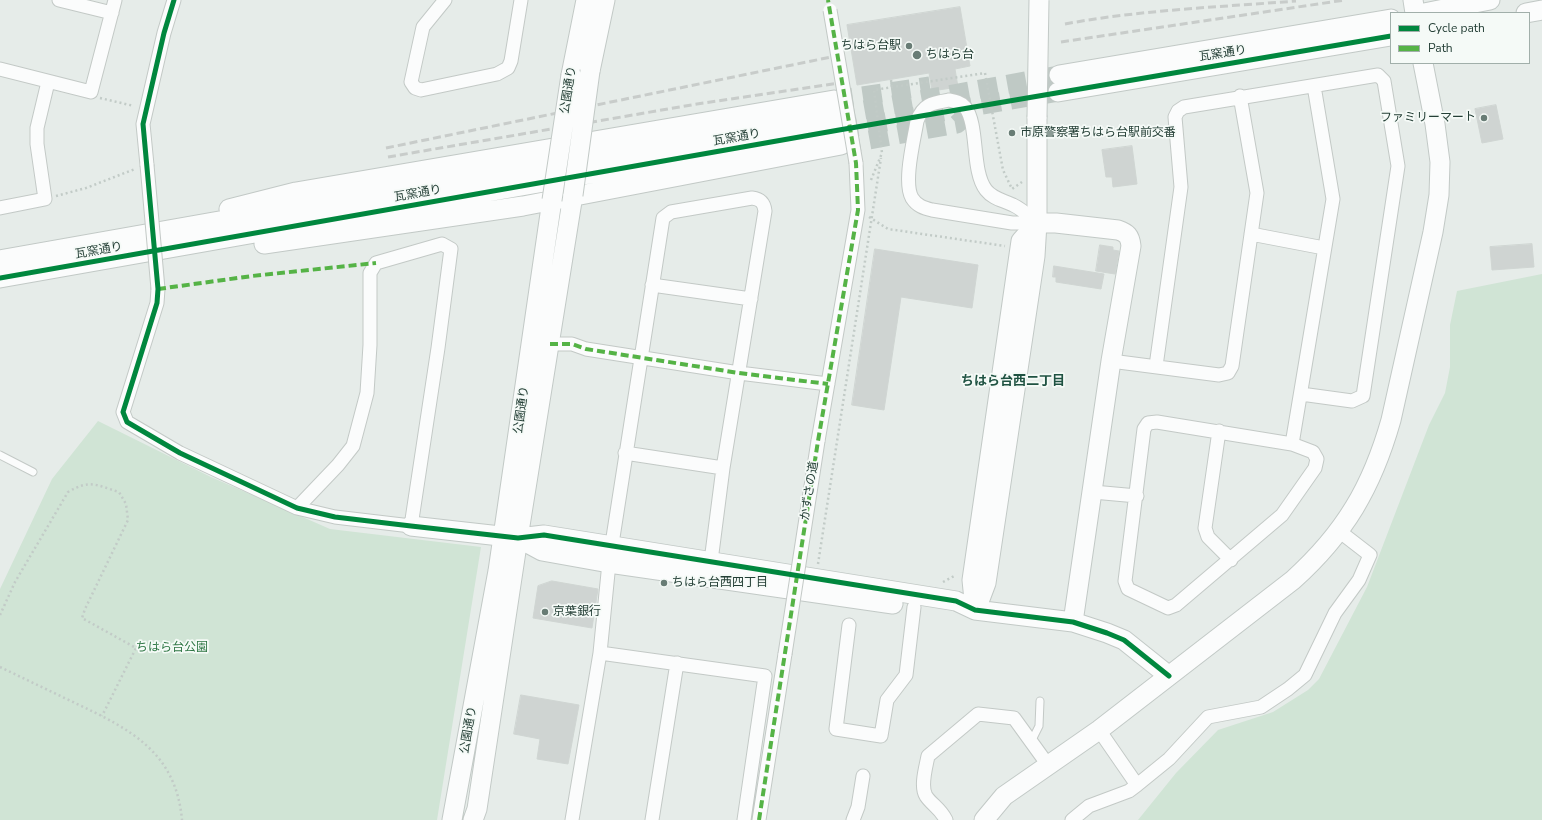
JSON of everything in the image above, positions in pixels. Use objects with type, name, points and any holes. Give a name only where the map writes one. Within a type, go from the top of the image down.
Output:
[{"type":"street","points":[[59,0],[112,14]]},
{"type":"street","points":[[0,69],[91,92],[115,0]]},
{"type":"street","points":[[174,0],[164,33],[143,124],[158,290],[157,303],[123,412],[127,422],[180,453],[298,508],[335,517],[510,537],[542,551],[711,561],[956,601],[975,610]]},
{"type":"street","points":[[445,0],[424,27],[411,82],[415,88],[421,90],[497,74],[508,68],[511,61],[521,0]]},
{"type":"street","name":"公園通り","points":[[473,820],[477,809],[552,200],[571,75],[586,0]]},
{"type":"street","name":"公園通り","points":[[452,820],[550,344],[590,71],[605,0]]},
{"type":"street","points":[[975,610],[986,583],[1035,256],[1038,224],[1039,0]]},
{"type":"street","points":[[1413,0],[1415,12]]},
{"type":"street","points":[[1429,12],[1490,0]]},
{"type":"street","name":"かずさの道","points":[[759,820],[818,441],[858,210],[856,163],[829,5]]},
{"type":"street","points":[[1530,12],[1542,10]]},
{"type":"street","name":"瓦窯通り","points":[[1390,19],[1058,84],[1390,36]]},
{"type":"street","points":[[984,820],[1004,796],[1099,730],[1293,580],[1316,559],[1339,531],[1370,480],[1382,451],[1433,232],[1439,195],[1440,162],[1435,124],[1423,64]]},
{"type":"street","points":[[1156,366],[1181,188],[1175,117],[1178,111],[1184,107],[1240,96],[1314,86],[1378,75],[1384,81],[1398,166],[1363,396],[1352,401],[1301,394]]},
{"type":"street","points":[[0,208],[45,199],[37,144],[38,128],[48,82]]},
{"type":"street","points":[[1292,444],[1333,199],[1314,86]]},
{"type":"street","points":[[1111,361],[1219,375],[1228,373],[1232,366],[1257,193],[1240,96]]},
{"type":"street","points":[[1038,224],[1014,205],[996,199],[987,191],[980,178],[970,118],[965,108],[958,102],[949,100],[929,103],[924,108],[917,121],[908,181],[909,191],[916,203],[923,208],[1012,223],[1038,224],[1056,223],[1118,230],[1126,233],[1130,239],[1131,246],[1111,361],[1073,622]]},
{"type":"street","points":[[837,122],[573,195],[523,206],[301,238],[191,256],[162,240],[183,220],[296,192],[580,143],[837,122]]},
{"type":"street","name":"瓦窯通り","points":[[0,278],[162,240],[575,158],[837,122]]},
{"type":"street","points":[[572,820],[600,653],[610,554],[661,223],[666,214],[752,198],[759,199],[764,204],[764,211],[723,468],[711,561]]},
{"type":"street","points":[[1251,234],[1324,248]]},
{"type":"street","name":"瓦窯通り","points":[[0,260],[162,240]]},
{"type":"street","points":[[298,508],[338,465],[353,446],[367,393],[370,345],[370,273],[376,264],[442,244],[451,249],[438,348],[411,526]]},
{"type":"street","points":[[652,285],[751,299]]},
{"type":"street","points":[[550,344],[572,344],[586,349],[739,373],[828,384]]},
{"type":"street","points":[[1157,422],[1219,431],[1292,444],[1313,452],[1317,459],[1315,468],[1282,515],[1231,560],[1176,605],[1168,608],[1128,589],[1126,581],[1144,429],[1148,423],[1157,422]]},
{"type":"street","points":[[1219,431],[1205,528],[1208,537],[1231,560]]},
{"type":"street","points":[[625,453],[723,468]]},
{"type":"street","points":[[1093,492],[1137,496]]},
{"type":"street","points":[[1072,820],[1089,806],[1129,791],[1137,785],[1169,759],[1208,717],[1261,707],[1288,689],[1305,675],[1335,613],[1359,580],[1370,555],[1339,531]]},
{"type":"street","points":[[610,554],[914,607],[957,613],[975,610],[1073,622],[1124,640],[1169,676]]},
{"type":"street","points":[[849,625],[836,729],[881,736],[887,700],[906,675],[914,607]]},
{"type":"street","points":[[600,653],[765,676],[744,820]]},
{"type":"street","points":[[652,820],[677,664]]},
{"type":"street","points":[[946,820],[940,810],[927,797],[923,789],[928,756],[978,714],[1014,718],[1048,765]]},
{"type":"street","points":[[1099,730],[1137,785]]},
{"type":"street","points":[[853,820],[858,807],[863,776]]},
{"type":"lane","points":[[0,455],[33,472]]},
{"type":"lane","points":[[1031,743],[1039,726],[1040,701]]},
{"type":"path","points":[[818,564],[882,153],[874,90],[985,73],[1003,170],[1012,189],[1021,182],[1023,177]]},
{"type":"path","points":[[891,80],[892,87]]},
{"type":"path","points":[[91,92],[96,98],[147,108]]},
{"type":"path","points":[[870,182],[882,153]]},
{"type":"path","points":[[45,199],[86,188],[147,165]]},
{"type":"path","points":[[858,210],[888,230],[1006,246],[1005,253]]},
{"type":"path","points":[[0,615],[15,582],[68,492],[83,484],[91,484],[118,492],[126,504],[128,520],[82,618],[136,648],[102,716]]},
{"type":"path","points":[[811,563],[826,566]]},
{"type":"path","points":[[940,584],[958,574]]},
{"type":"path","points":[[0,667],[102,716],[135,734],[155,753],[166,768],[175,788],[182,820]]},
{"type":"green space","points":[[1542,274],[1542,820],[1138,820],[1176,773],[1218,730],[1273,712],[1308,690],[1319,679],[1367,587],[1429,425],[1445,393],[1450,367],[1450,325],[1457,291]]},
{"type":"green space","name":"ちはら台公園","points":[[98,421],[211,477],[330,529],[481,547],[437,820],[0,820],[0,589],[52,479]]},
{"type":"building","name":"ちはら台駅","points":[[960,7],[970,66],[955,69],[958,87],[932,91],[929,73],[857,85],[847,25]]},
{"type":"building","points":[[1496,105],[1503,139],[1482,143],[1475,109]]},
{"type":"building","points":[[1132,146],[1137,184],[1113,187],[1112,177],[1106,177],[1102,150]]},
{"type":"building","points":[[1532,244],[1534,267],[1492,270],[1490,247]]},
{"type":"building","points":[[1100,245],[1113,247],[1113,250],[1119,251],[1115,274],[1096,271]]},
{"type":"building","points":[[875,249],[978,265],[972,308],[901,297],[884,410],[852,405]]},
{"type":"building","points":[[1054,266],[1104,274],[1101,289],[1056,282],[1056,277],[1053,277]]},
{"type":"building","points":[[552,581],[598,589],[592,628],[533,618],[538,586]]},
{"type":"building","points":[[521,695],[579,705],[568,764],[537,759],[540,739],[514,734]]},
{"type":"tunnel","points":[[836,115],[1059,75]]},
{"type":"tunnel","points":[[834,100],[930,86]]},
{"type":"tunnel","points":[[839,130],[1058,92]]},
{"type":"tunnel","points":[[841,145],[957,124],[976,107]]},
{"type":"railway","points":[[1061,42],[1345,0]]},
{"type":"railway","points":[[1065,24],[1151,12],[1296,1]]},
{"type":"railway","points":[[386,148],[836,56]]},
{"type":"railway","points":[[388,157],[697,104],[839,83]]},
{"type":"marked path","points":[[759,820],[818,441],[858,210],[856,163],[828,0]]},
{"type":"marked path","points":[[158,289],[252,276],[376,263]]},
{"type":"marked path","points":[[550,344],[572,344],[586,349],[739,373],[828,384]]},
{"type":"cycle path","points":[[174,0],[164,33],[143,124],[158,289],[157,303],[123,412],[127,422],[180,453],[297,508],[335,517],[518,538],[544,535],[956,601],[975,610],[1073,622],[1124,640],[1169,676]]},
{"type":"cycle path","points":[[0,278],[839,130],[1390,36]]},
{"type":"place","name":"ちはら台駅","points":[[909,46]]},
{"type":"place","name":"ちはら台","points":[[917,55]]},
{"type":"place","name":"ファミリーマート","points":[[1484,118]]},
{"type":"place","name":"市原警察署ちはら台駅前交番","points":[[1012,133]]},
{"type":"place","name":"ちはら台西四丁目","points":[[664,583]]},
{"type":"place","name":"京葉銀行","points":[[545,612]]},
{"type":"district","name":"ちはら台西二丁目","points":[[1013,382]]}]
